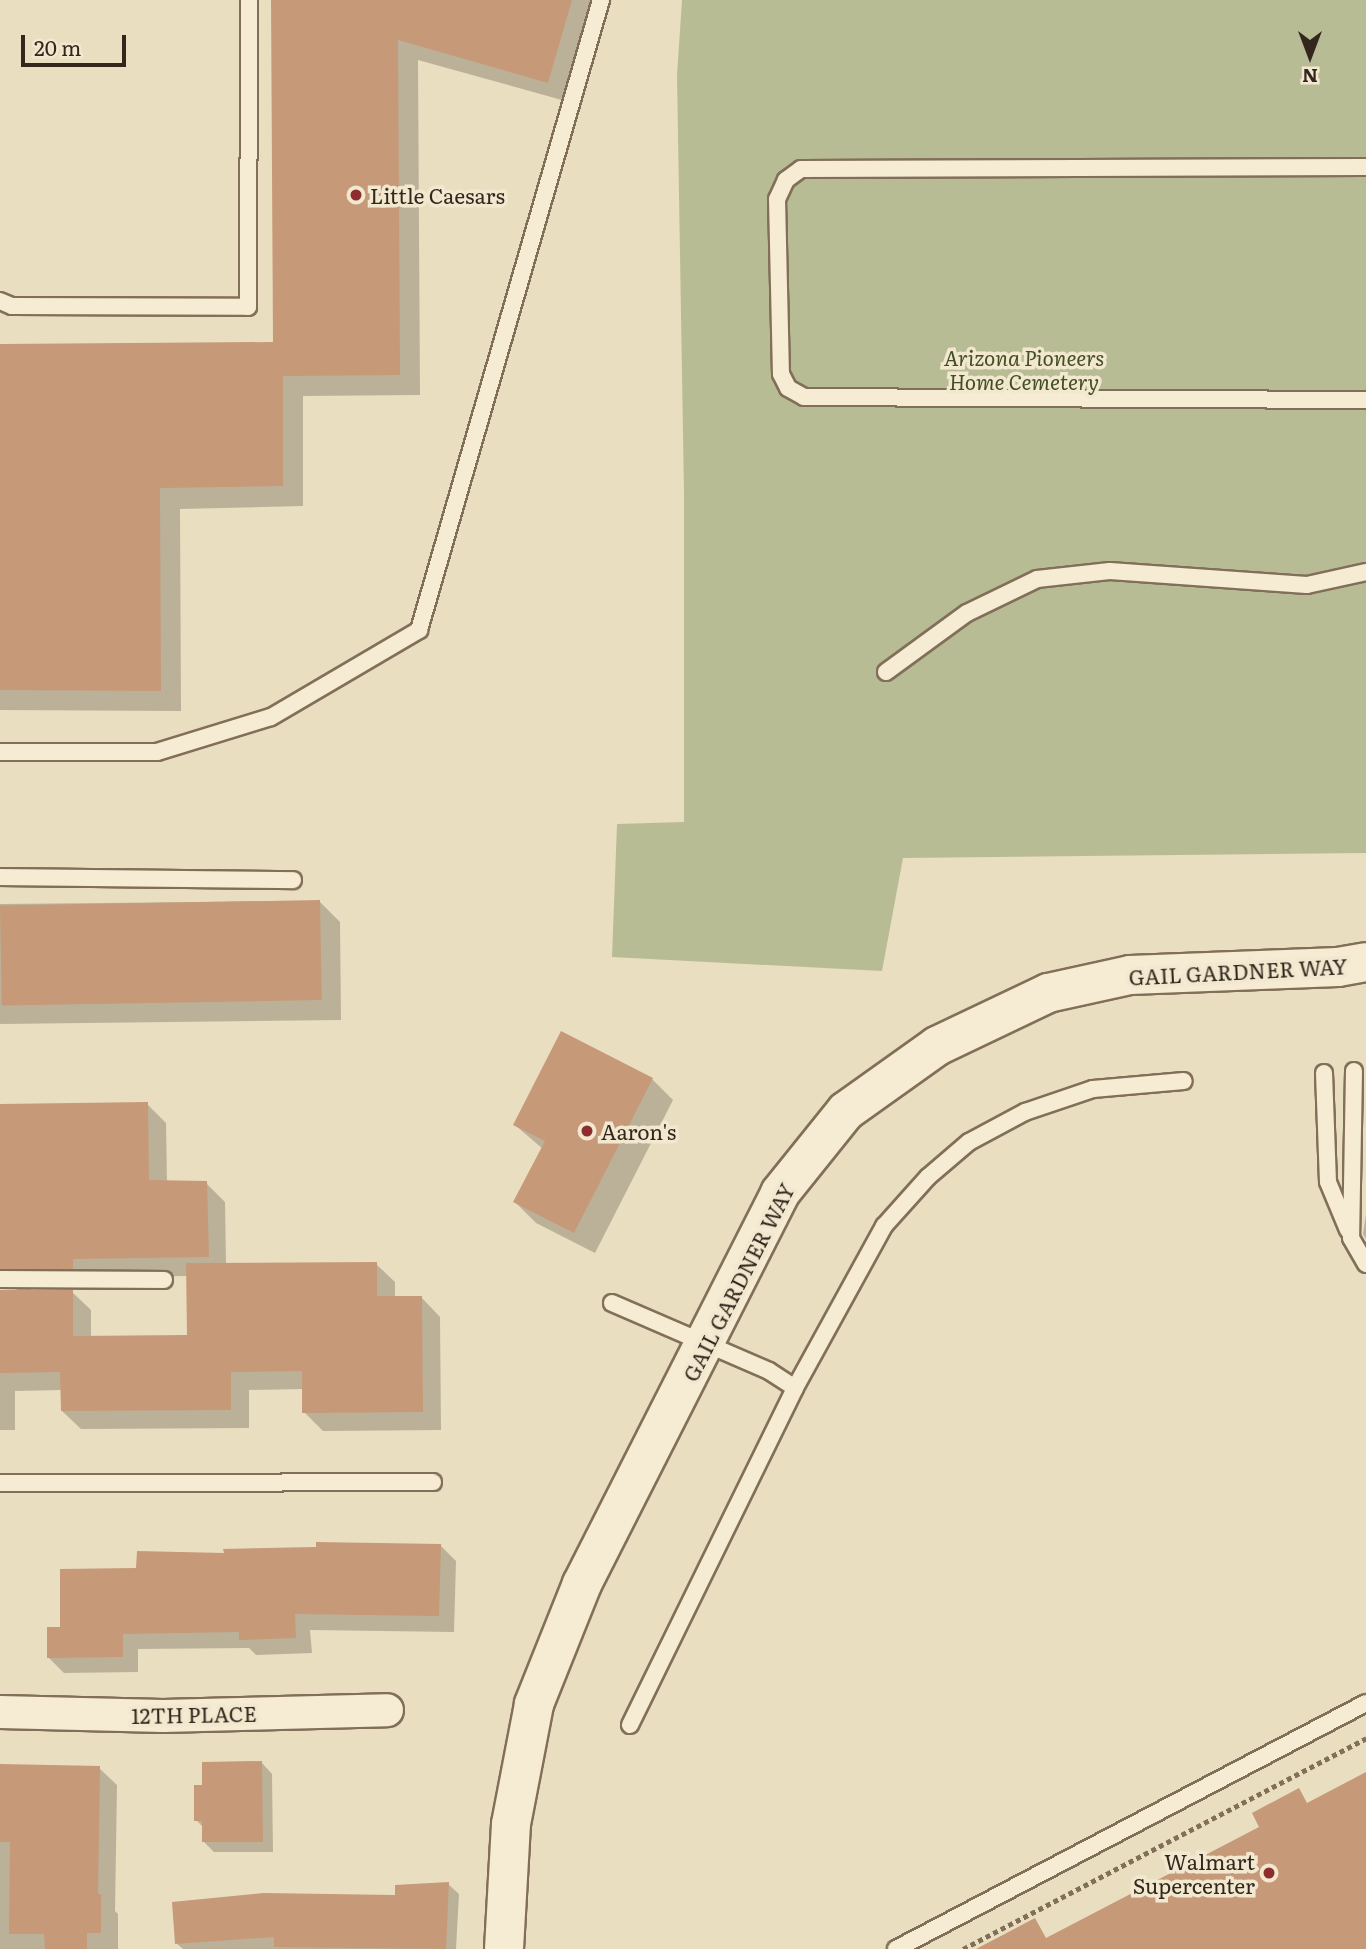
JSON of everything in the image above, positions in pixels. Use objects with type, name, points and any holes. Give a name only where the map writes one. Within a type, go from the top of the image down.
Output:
[{"type":"street","name":"GAIL GARDNER WAY","points":[[504,1949],[511,1824],[534,1704],[582,1584],[780,1193],[846,1111],[937,1046],[1048,993],[1130,975],[1338,967],[1366,962]]},
{"type":"street","name":"12TH PLACE","points":[[0,1712],[163,1716],[387,1710]]},
{"type":"lane","points":[[0,301],[12,306],[248,307],[249,0]]},
{"type":"lane","points":[[0,752],[157,752],[271,717],[419,630],[601,0]]},
{"type":"lane","points":[[1366,167],[801,169],[786,180],[777,199],[781,374],[788,388],[804,397],[1366,400]]},
{"type":"lane","points":[[886,673],[967,612],[1037,579],[1110,571],[1307,585],[1366,572]]},
{"type":"lane","points":[[0,877],[293,880]]},
{"type":"lane","points":[[1352,1238],[1354,1071]]},
{"type":"lane","points":[[1324,1073],[1328,1182],[1366,1264]]},
{"type":"lane","points":[[630,1725],[795,1388],[884,1226],[928,1177],[968,1142],[1025,1112],[1093,1089],[1184,1081]]},
{"type":"lane","points":[[0,1279],[164,1280]]},
{"type":"lane","points":[[612,1303],[769,1371],[795,1388]]},
{"type":"lane","points":[[0,1483],[433,1482]]},
{"type":"lane","points":[[895,1949],[1366,1703]]},
{"type":"path","points":[[963,1949],[1366,1738]]},
{"type":"green space","name":"Arizona Pioneers Home Cemetery","points":[[682,0],[1366,0],[1366,853],[903,858],[882,971],[612,957],[617,824],[684,822],[684,493],[677,75]]},
{"type":"building","points":[[271,0],[572,0],[548,83],[398,40],[400,375],[283,376],[283,486],[160,488],[161,691],[0,690],[0,344],[273,342]]},
{"type":"building","points":[[320,900],[322,1000],[2,1006],[0,906]]},
{"type":"building","points":[[561,1031],[653,1078],[574,1233],[513,1202],[545,1141],[513,1125]]},
{"type":"building","points":[[148,1102],[149,1180],[207,1181],[209,1257],[73,1259],[73,1269],[0,1269],[0,1104]]},
{"type":"building","points":[[377,1262],[377,1296],[422,1296],[423,1412],[302,1413],[302,1371],[231,1372],[231,1410],[61,1411],[60,1372],[0,1373],[0,1290],[73,1290],[73,1336],[187,1335],[186,1263]]},
{"type":"building","points":[[316,1542],[441,1544],[439,1616],[295,1614],[296,1638],[239,1640],[239,1632],[123,1634],[123,1657],[47,1658],[47,1627],[60,1627],[60,1569],[136,1568],[137,1551],[224,1553],[223,1549],[316,1547]]},
{"type":"building","points":[[262,1761],[263,1842],[202,1842],[202,1821],[194,1821],[194,1785],[202,1785],[202,1762]]},
{"type":"building","points":[[0,1764],[100,1766],[98,1894],[101,1894],[101,1933],[87,1933],[87,1949],[45,1949],[44,1934],[9,1934],[10,1842],[0,1842]]},
{"type":"building","name":"Walmart Supercenter","points":[[1366,1772],[1366,1949],[976,1949],[1035,1918],[1046,1938],[1259,1827],[1252,1813],[1299,1788],[1307,1803]]},
{"type":"building","points":[[449,1882],[446,1949],[274,1947],[274,1937],[175,1944],[172,1902],[263,1893],[395,1895],[395,1885]]},
{"type":"place","name":"Little Caesars","points":[[356,195]]},
{"type":"place","name":"Aaron's","points":[[587,1131]]},
{"type":"place","name":"Walmart Supercenter","points":[[1269,1873]]}]
